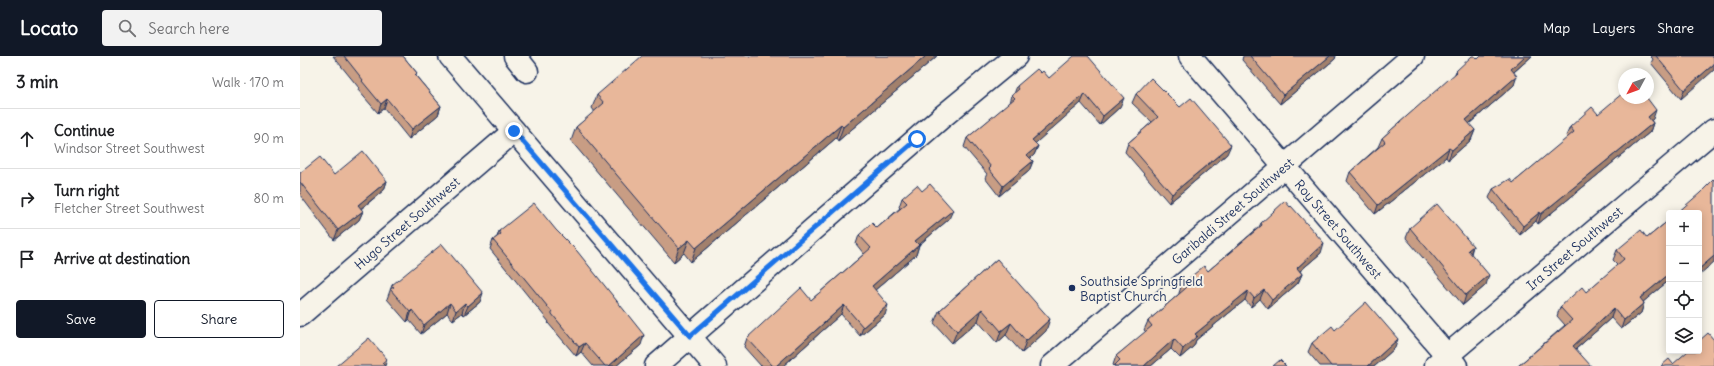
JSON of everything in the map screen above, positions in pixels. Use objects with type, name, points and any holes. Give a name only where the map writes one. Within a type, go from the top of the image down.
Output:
[{"type":"street","points":[[656,366],[942,117],[1016,56]]},
{"type":"street","name":"Roy Street Southwest","points":[[1190,56],[1284,166],[1446,363]]},
{"type":"street","name":"Garibaldi Street Southwest","points":[[1052,366],[1413,56]]},
{"type":"street","points":[[460,59],[514,131],[715,366]]},
{"type":"street","name":"Ira Street Southwest","points":[[1446,363],[1714,130]]},
{"type":"street","name":"Hugo Street Southwest","points":[[300,315],[514,131]]},
{"type":"building","points":[[344,56],[403,56],[417,73],[415,75],[441,106],[412,129],[387,99],[381,104]]},
{"type":"building","points":[[642,56],[926,56],[843,127],[841,125],[696,248],[689,240],[679,248],[576,127],[604,103],[597,95]]},
{"type":"building","points":[[1074,56],[1088,56],[1124,98],[1103,116],[1085,94],[1032,140],[1038,146],[1027,155],[1033,161],[1003,186],[989,169],[991,167],[967,138],[1015,98],[1012,95],[1019,89],[1017,86],[1037,69],[1041,73],[1043,71],[1049,78]]},
{"type":"building","points":[[1250,56],[1330,56],[1283,95]]},
{"type":"building","points":[[1472,56],[1475,56],[1478,59],[1481,56],[1525,56],[1511,69],[1517,76],[1466,120],[1475,130],[1452,150],[1449,148],[1378,205],[1350,172],[1385,142],[1382,138],[1457,72],[1456,71]]},
{"type":"building","points":[[1656,56],[1714,56],[1714,64],[1684,90]]},
{"type":"building","points":[[1151,78],[1180,107],[1191,98],[1231,145],[1172,194],[1128,143],[1158,117],[1136,94]]},
{"type":"building","points":[[1618,97],[1618,104],[1652,104],[1656,110],[1648,117],[1653,123],[1541,214],[1540,212],[1523,226],[1493,189],[1510,179],[1513,183],[1574,132],[1570,127],[1592,107],[1598,114]]},
{"type":"building","points":[[363,151],[387,181],[358,205],[363,211],[338,230],[300,182],[300,173],[320,157],[334,175]]},
{"type":"building","points":[[1714,179],[1714,256],[1702,266],[1702,210],[1680,210]]},
{"type":"building","points":[[930,184],[953,210],[915,241],[919,245],[872,286],[888,305],[863,327],[844,305],[776,366],[773,366],[747,338],[801,288],[811,300],[871,248],[859,235],[872,223],[877,228],[907,203],[902,198],[917,185],[922,191]]},
{"type":"building","points":[[1285,201],[1324,243],[1297,268],[1302,274],[1272,300],[1264,290],[1254,298],[1248,291],[1195,334],[1197,336],[1183,349],[1174,339],[1144,366],[1114,366],[1120,360],[1116,356],[1152,326],[1148,321],[1186,288],[1182,284],[1204,266],[1208,271],[1262,225],[1261,223]]},
{"type":"building","points":[[534,203],[556,230],[577,251],[644,335],[609,366],[605,366],[585,343],[579,347],[493,240],[501,234],[499,231]]},
{"type":"building","points":[[1437,204],[1473,246],[1468,250],[1489,275],[1466,295],[1410,228]]},
{"type":"building","points":[[1666,222],[1666,276],[1640,298],[1644,303],[1624,320],[1614,308],[1573,346],[1591,366],[1518,366],[1572,320],[1560,307],[1582,287],[1586,292],[1624,259],[1617,250],[1641,230],[1647,238]]},
{"type":"building","points":[[442,244],[483,293],[468,306],[465,303],[456,311],[450,303],[424,325],[412,310],[410,312],[390,289],[394,287],[392,285]]},
{"type":"building","points":[[997,259],[1050,319],[1026,341],[1011,323],[1001,331],[982,309],[957,331],[939,311]]},
{"type":"building","points":[[1366,302],[1398,339],[1368,366],[1331,366],[1312,343],[1332,326],[1335,330]]},
{"type":"building","points":[[1708,333],[1714,340],[1714,366],[1661,366],[1669,359],[1673,364],[1685,354],[1702,354],[1702,338]]},
{"type":"building","points":[[369,338],[387,359],[382,363],[385,366],[336,366]]},
{"type":"building","points":[[1280,360],[1286,366],[1273,366]]},
{"type":"place","name":"Southside Springfield Baptist Church","points":[[1072,288]]},
{"type":"route","points":[[514,131],[690,336],[917,139]]}]
